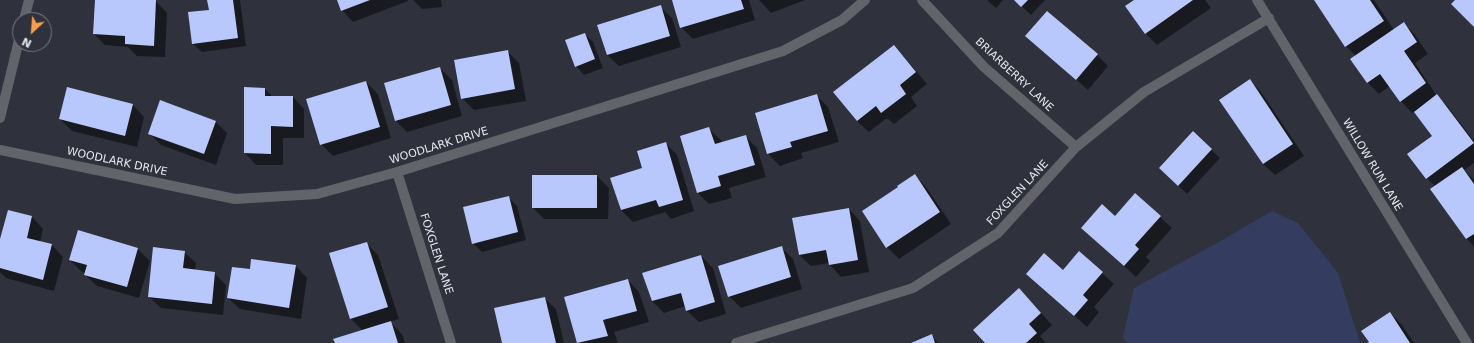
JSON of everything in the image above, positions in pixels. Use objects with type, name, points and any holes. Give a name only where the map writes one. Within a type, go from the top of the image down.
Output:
[{"type":"street","points":[[26,12],[29,0]]},
{"type":"street","name":"WOODLARK DRIVE","points":[[0,150],[235,199],[317,194],[397,172],[783,51],[842,20],[864,0]]},
{"type":"street","name":"BRIARBERRY LANE","points":[[922,0],[984,67],[1076,147]]},
{"type":"street","name":"WILLOW RUN LANE","points":[[1257,0],[1467,343]]},
{"type":"street","name":"FOXGLEN LANE","points":[[736,343],[913,288],[998,233],[1076,147],[1144,92],[1269,18]]},
{"type":"street","points":[[0,118],[16,52]]},
{"type":"street","name":"FOXGLEN LANE","points":[[397,172],[451,343]]},
{"type":"shaded area","points":[[1272,211],[1298,223],[1338,273],[1360,343],[1127,343],[1123,338],[1134,288],[1219,242]]},
{"type":"building","points":[[95,0],[156,0],[154,46],[125,44],[125,36],[93,34]]},
{"type":"building","points":[[207,0],[233,0],[238,38],[192,44],[188,12],[209,10]]},
{"type":"building","points":[[337,0],[370,0],[341,11]]},
{"type":"building","points":[[672,0],[741,0],[744,9],[680,28]]},
{"type":"building","points":[[1014,0],[1028,0],[1021,7]]},
{"type":"building","points":[[1134,0],[1193,0],[1145,34],[1125,6]]},
{"type":"building","points":[[1314,0],[1370,0],[1384,21],[1345,47]]},
{"type":"building","points":[[1455,0],[1474,0],[1474,27],[1451,4]]},
{"type":"building","points":[[661,5],[670,36],[607,55],[597,25]]},
{"type":"building","points":[[1047,11],[1098,54],[1076,80],[1025,36]]},
{"type":"building","points":[[1404,22],[1417,42],[1404,51],[1426,83],[1400,102],[1380,74],[1367,83],[1350,59]]},
{"type":"building","points":[[585,33],[595,59],[575,67],[565,40]]},
{"type":"building","points":[[894,45],[916,72],[900,85],[906,94],[881,113],[876,106],[857,121],[833,92]]},
{"type":"building","points":[[508,50],[515,89],[461,99],[454,60]]},
{"type":"building","points":[[440,67],[451,105],[395,121],[384,83]]},
{"type":"building","points":[[1250,79],[1293,144],[1263,164],[1219,100]]},
{"type":"building","points":[[366,81],[380,127],[320,145],[306,99]]},
{"type":"building","points":[[67,87],[133,104],[125,136],[59,119]]},
{"type":"building","points":[[244,87],[265,88],[265,96],[293,96],[293,127],[271,126],[271,154],[244,153]]},
{"type":"building","points":[[817,94],[828,131],[790,142],[792,147],[767,154],[755,113]]},
{"type":"building","points":[[1437,94],[1474,143],[1426,179],[1407,154],[1432,136],[1414,112]]},
{"type":"building","points":[[160,100],[216,121],[204,154],[148,134]]},
{"type":"building","points":[[709,127],[715,144],[746,135],[755,165],[718,176],[721,186],[697,193],[680,136]]},
{"type":"building","points":[[1193,131],[1212,149],[1178,186],[1159,168]]},
{"type":"building","points":[[666,142],[683,200],[659,207],[656,200],[621,210],[610,178],[642,168],[637,151]]},
{"type":"building","points":[[1462,167],[1474,184],[1474,234],[1466,239],[1430,189]]},
{"type":"building","points":[[915,174],[940,212],[886,248],[862,211]]},
{"type":"building","points":[[532,175],[597,175],[597,208],[532,208]]},
{"type":"building","points":[[1135,193],[1161,216],[1135,245],[1139,249],[1124,266],[1081,228],[1102,204],[1115,216]]},
{"type":"building","points":[[509,196],[518,232],[472,244],[463,207]]},
{"type":"building","points":[[849,208],[858,260],[829,265],[826,250],[799,255],[792,218]]},
{"type":"building","points":[[8,210],[32,216],[27,238],[52,244],[43,280],[0,268],[0,239]]},
{"type":"building","points":[[78,230],[138,248],[127,287],[84,275],[87,265],[69,260]]},
{"type":"building","points":[[367,242],[388,307],[350,319],[329,253]]},
{"type":"building","points":[[782,246],[791,277],[728,297],[718,266]]},
{"type":"building","points":[[153,247],[185,251],[183,268],[215,272],[212,304],[148,297]]},
{"type":"building","points":[[1079,251],[1103,272],[1083,295],[1088,300],[1074,316],[1026,274],[1044,253],[1063,270]]},
{"type":"building","points":[[701,255],[715,302],[686,311],[681,293],[652,301],[642,273]]},
{"type":"building","points":[[251,259],[296,265],[289,308],[227,298],[232,267],[250,269]]},
{"type":"building","points":[[628,279],[637,311],[603,320],[608,336],[577,343],[564,297]]},
{"type":"building","points":[[1019,288],[1041,313],[1029,324],[1037,333],[1026,343],[985,343],[973,330]]},
{"type":"building","points":[[545,297],[556,343],[502,343],[494,308]]},
{"type":"building","points":[[1390,312],[1410,343],[1367,343],[1369,342],[1361,331]]},
{"type":"building","points":[[391,321],[398,343],[335,343],[333,339]]},
{"type":"building","points":[[932,334],[935,343],[911,343]]}]
